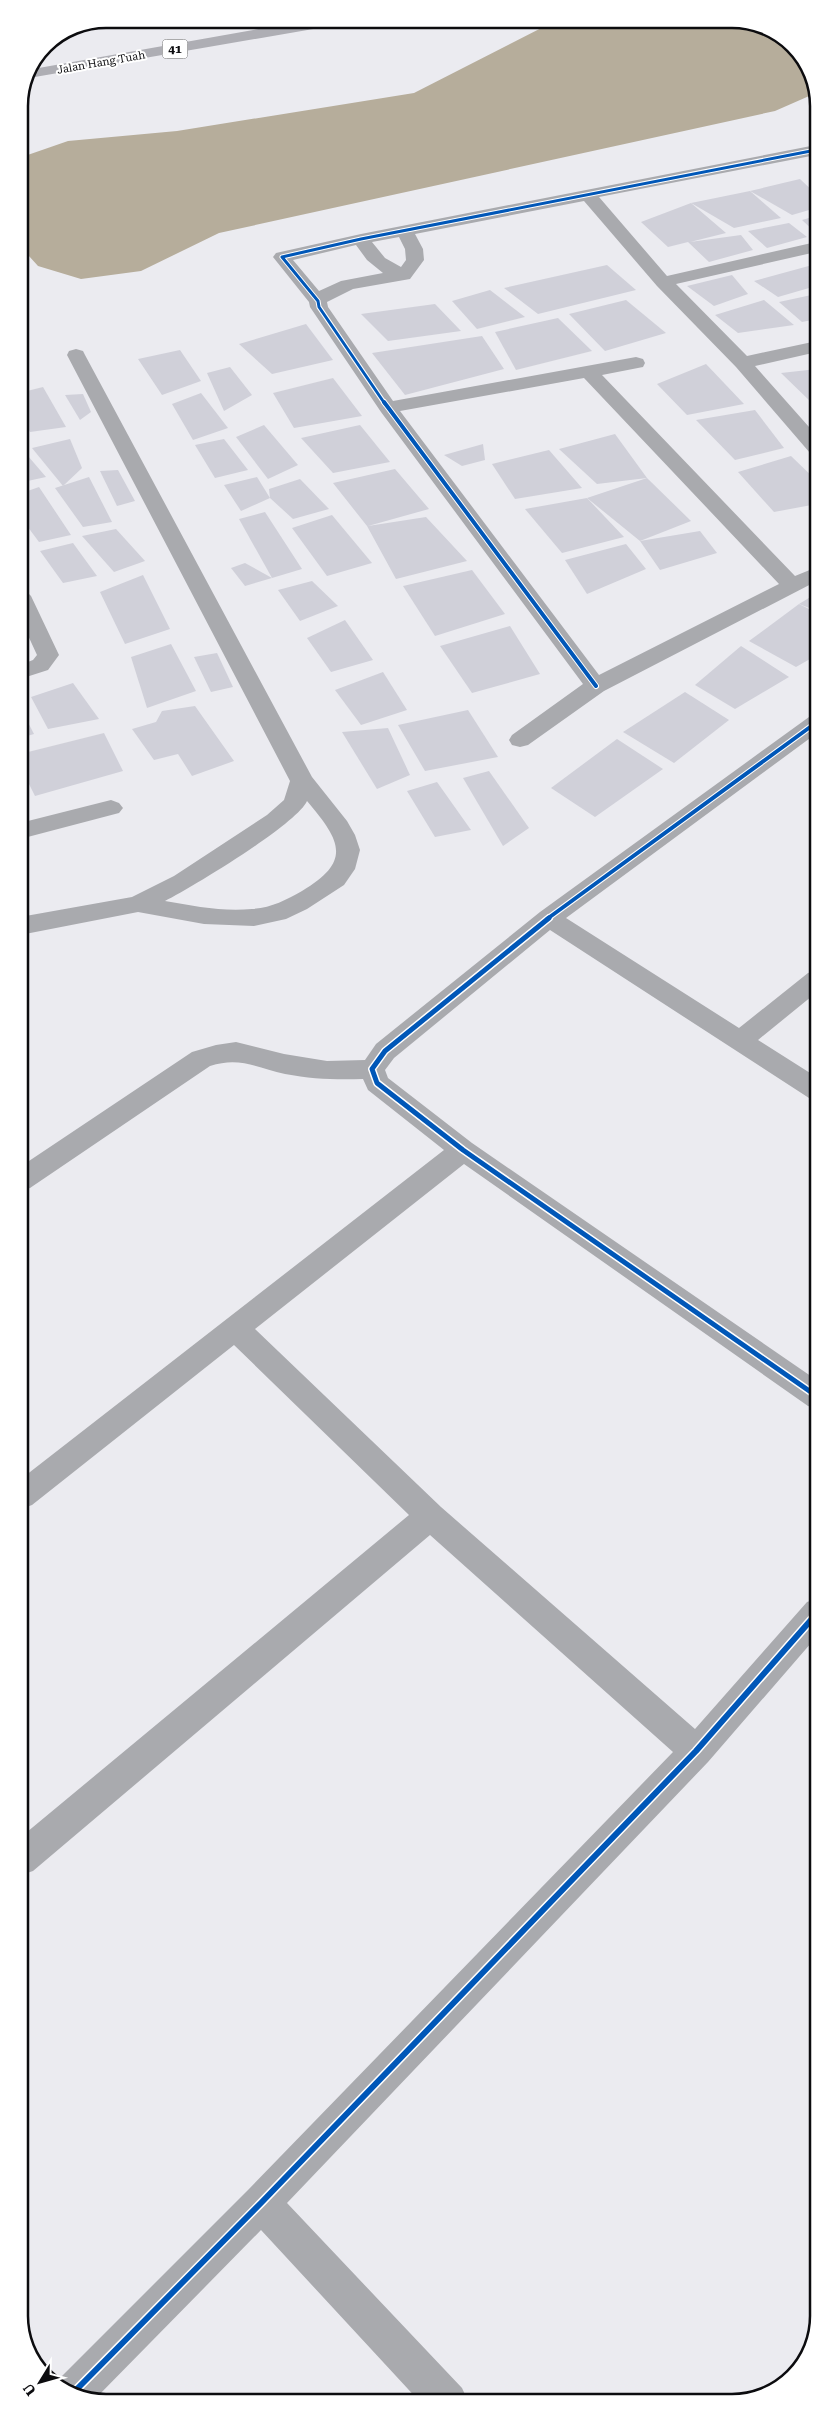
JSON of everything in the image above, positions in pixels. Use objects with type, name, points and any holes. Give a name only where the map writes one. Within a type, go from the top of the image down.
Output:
[{"type":"highway","name":"Jalan Hang Tuah","points":[[35,73],[291,28]]},
{"type":"street","points":[[596,686],[388,408],[319,307],[318,301],[282,258],[361,239],[810,151]]},
{"type":"street","points":[[588,195],[663,282],[808,425]]},
{"type":"street","points":[[318,301],[325,294],[338,288],[404,275],[415,260],[414,249],[405,231]]},
{"type":"street","points":[[361,239],[366,249],[382,264],[391,271],[404,275]]},
{"type":"street","points":[[663,282],[810,248]]},
{"type":"street","points":[[743,363],[810,348]]},
{"type":"street","points":[[76,355],[302,781],[337,824],[347,844],[345,868],[331,884],[295,906],[270,916],[246,918],[211,916],[138,904]]},
{"type":"street","points":[[388,408],[636,363]]},
{"type":"street","points":[[588,371],[792,584]]},
{"type":"street","points":[[520,740],[596,686],[810,576]]},
{"type":"street","points":[[28,613],[48,655],[46,661],[37,667],[28,670]]},
{"type":"street","points":[[810,727],[549,918],[385,1051],[372,1069],[372,1075],[382,1087],[463,1150],[810,1391]]},
{"type":"street","points":[[28,925],[138,904],[183,882],[275,820],[294,804],[302,781]]},
{"type":"street","points":[[28,829],[111,808]]},
{"type":"street","points":[[549,918],[810,1086]]},
{"type":"street","points":[[740,1041],[810,985]]},
{"type":"street","points":[[28,1176],[201,1059],[216,1054],[236,1051],[284,1064],[327,1071],[372,1069]]},
{"type":"street","points":[[28,1491],[463,1150]]},
{"type":"street","points":[[235,1328],[430,1516],[696,1751]]},
{"type":"street","points":[[28,1853],[430,1516]]},
{"type":"street","points":[[77,2389],[261,2203],[696,1751],[810,1621]]},
{"type":"street","points":[[261,2203],[440,2394]]},
{"type":"shaded area","points":[[541,28],[737,28],[762,33],[788,50],[802,71],[810,96],[775,111],[219,233],[141,271],[81,279],[38,266],[28,255],[28,155],[68,141],[177,131],[414,93]]},
{"type":"building","points":[[800,179],[810,188],[810,210],[792,215],[750,191]]},
{"type":"building","points":[[750,191],[781,218],[734,228],[691,203]]},
{"type":"building","points":[[691,203],[726,233],[690,242],[741,235],[753,250],[709,262],[688,242],[668,247],[641,222]]},
{"type":"building","points":[[810,218],[810,227],[802,220]]},
{"type":"building","points":[[789,223],[807,237],[767,248],[748,231]]},
{"type":"building","points":[[607,265],[636,290],[538,314],[504,288]]},
{"type":"building","points":[[810,266],[810,288],[778,297],[754,281]]},
{"type":"building","points":[[732,275],[748,294],[714,306],[687,286]]},
{"type":"building","points":[[490,290],[525,317],[477,329],[452,301]]},
{"type":"building","points":[[810,295],[810,320],[802,322],[779,302]]},
{"type":"building","points":[[626,300],[666,333],[605,351],[569,314]]},
{"type":"building","points":[[764,300],[794,325],[738,333],[715,315]]},
{"type":"building","points":[[435,304],[461,331],[388,341],[361,314]]},
{"type":"building","points":[[558,318],[592,351],[516,370],[495,332]]},
{"type":"building","points":[[306,324],[333,360],[272,374],[239,344]]},
{"type":"building","points":[[482,336],[504,369],[405,395],[372,353]]},
{"type":"building","points":[[180,350],[201,381],[162,395],[138,359]]},
{"type":"building","points":[[706,364],[744,404],[687,415],[657,384]]},
{"type":"building","points":[[230,367],[252,395],[224,411],[207,373]]},
{"type":"building","points":[[810,370],[810,401],[781,373]]},
{"type":"building","points":[[333,378],[362,416],[294,428],[273,393]]},
{"type":"building","points":[[43,387],[66,427],[30,432],[28,428],[28,391]]},
{"type":"building","points":[[201,393],[228,428],[193,440],[172,404]]},
{"type":"building","points":[[83,394],[91,412],[80,420],[65,395]]},
{"type":"building","points":[[755,410],[784,448],[735,460],[696,420]]},
{"type":"building","points":[[264,425],[298,465],[268,479],[236,437]]},
{"type":"building","points":[[360,425],[390,462],[333,473],[301,438]]},
{"type":"building","points":[[615,434],[647,478],[597,484],[559,449]]},
{"type":"building","points":[[70,439],[82,468],[63,486],[32,448]]},
{"type":"building","points":[[224,439],[248,470],[215,478],[195,445]]},
{"type":"building","points":[[483,444],[485,460],[462,466],[444,455]]},
{"type":"building","points":[[549,450],[582,488],[515,499],[492,464]]},
{"type":"building","points":[[28,456],[46,477],[28,481]]},
{"type":"building","points":[[791,456],[810,474],[810,505],[774,512],[738,472]]},
{"type":"building","points":[[395,469],[429,509],[368,526],[426,517],[467,561],[396,579],[367,526],[333,483]]},
{"type":"building","points":[[118,470],[135,501],[117,506],[100,471]]},
{"type":"building","points":[[89,477],[112,522],[83,527],[55,488]]},
{"type":"building","points":[[257,477],[270,498],[241,511],[224,485]]},
{"type":"building","points":[[647,478],[691,521],[640,541],[587,498]]},
{"type":"building","points":[[300,479],[329,509],[293,519],[270,498],[269,489]]},
{"type":"building","points":[[39,487],[71,535],[39,542],[28,527],[28,491]]},
{"type":"building","points":[[587,498],[624,537],[562,553],[525,509]]},
{"type":"building","points":[[265,512],[302,569],[272,578],[239,519]]},
{"type":"building","points":[[332,515],[372,563],[327,576],[292,528]]},
{"type":"building","points":[[116,529],[145,561],[114,572],[82,536]]},
{"type":"building","points":[[700,531],[717,553],[660,570],[640,541]]},
{"type":"building","points":[[73,543],[97,576],[63,583],[40,551]]},
{"type":"building","points":[[626,544],[646,569],[587,594],[565,560]]},
{"type":"building","points":[[245,563],[272,578],[245,586],[231,568]]},
{"type":"building","points":[[472,570],[505,614],[435,636],[403,586]]},
{"type":"building","points":[[143,575],[170,629],[125,644],[100,592]]},
{"type":"building","points":[[312,581],[338,606],[300,621],[278,590]]},
{"type":"building","points":[[810,597],[810,608],[799,604]]},
{"type":"building","points":[[799,604],[810,610],[810,659],[796,667],[749,641]]},
{"type":"building","points":[[345,620],[373,660],[331,672],[307,638]]},
{"type":"building","points":[[510,626],[540,674],[472,693],[440,646]]},
{"type":"building","points":[[171,644],[196,691],[147,708],[131,657]]},
{"type":"building","points":[[741,646],[789,677],[735,709],[695,685]]},
{"type":"building","points":[[217,653],[233,687],[211,692],[194,657]]},
{"type":"building","points":[[383,672],[407,710],[361,725],[335,690]]},
{"type":"building","points":[[73,683],[99,719],[48,729],[31,697]]},
{"type":"building","points":[[685,692],[729,720],[674,763],[623,732]]},
{"type":"building","points":[[195,706],[234,761],[192,776],[178,754],[154,760],[132,729],[156,722],[162,711]]},
{"type":"building","points":[[468,710],[498,757],[425,771],[398,725]]},
{"type":"building","points":[[28,722],[34,734],[28,736]]},
{"type":"building","points":[[388,728],[410,775],[377,789],[342,732]]},
{"type":"building","points":[[104,733],[123,771],[35,796],[28,782],[28,752]]},
{"type":"building","points":[[617,739],[663,769],[595,817],[551,788]]},
{"type":"building","points":[[489,771],[529,828],[503,846],[463,778]]},
{"type":"building","points":[[437,782],[471,830],[435,837],[407,791]]},
{"type":"cycle path","points":[[596,686],[388,408],[319,307],[318,301],[282,257],[361,239],[810,151]]},
{"type":"cycle path","points":[[810,727],[549,918],[385,1051],[372,1069],[377,1083],[463,1150],[810,1391]]},
{"type":"cycle path","points":[[77,2389],[261,2203],[696,1751],[810,1621]]}]
